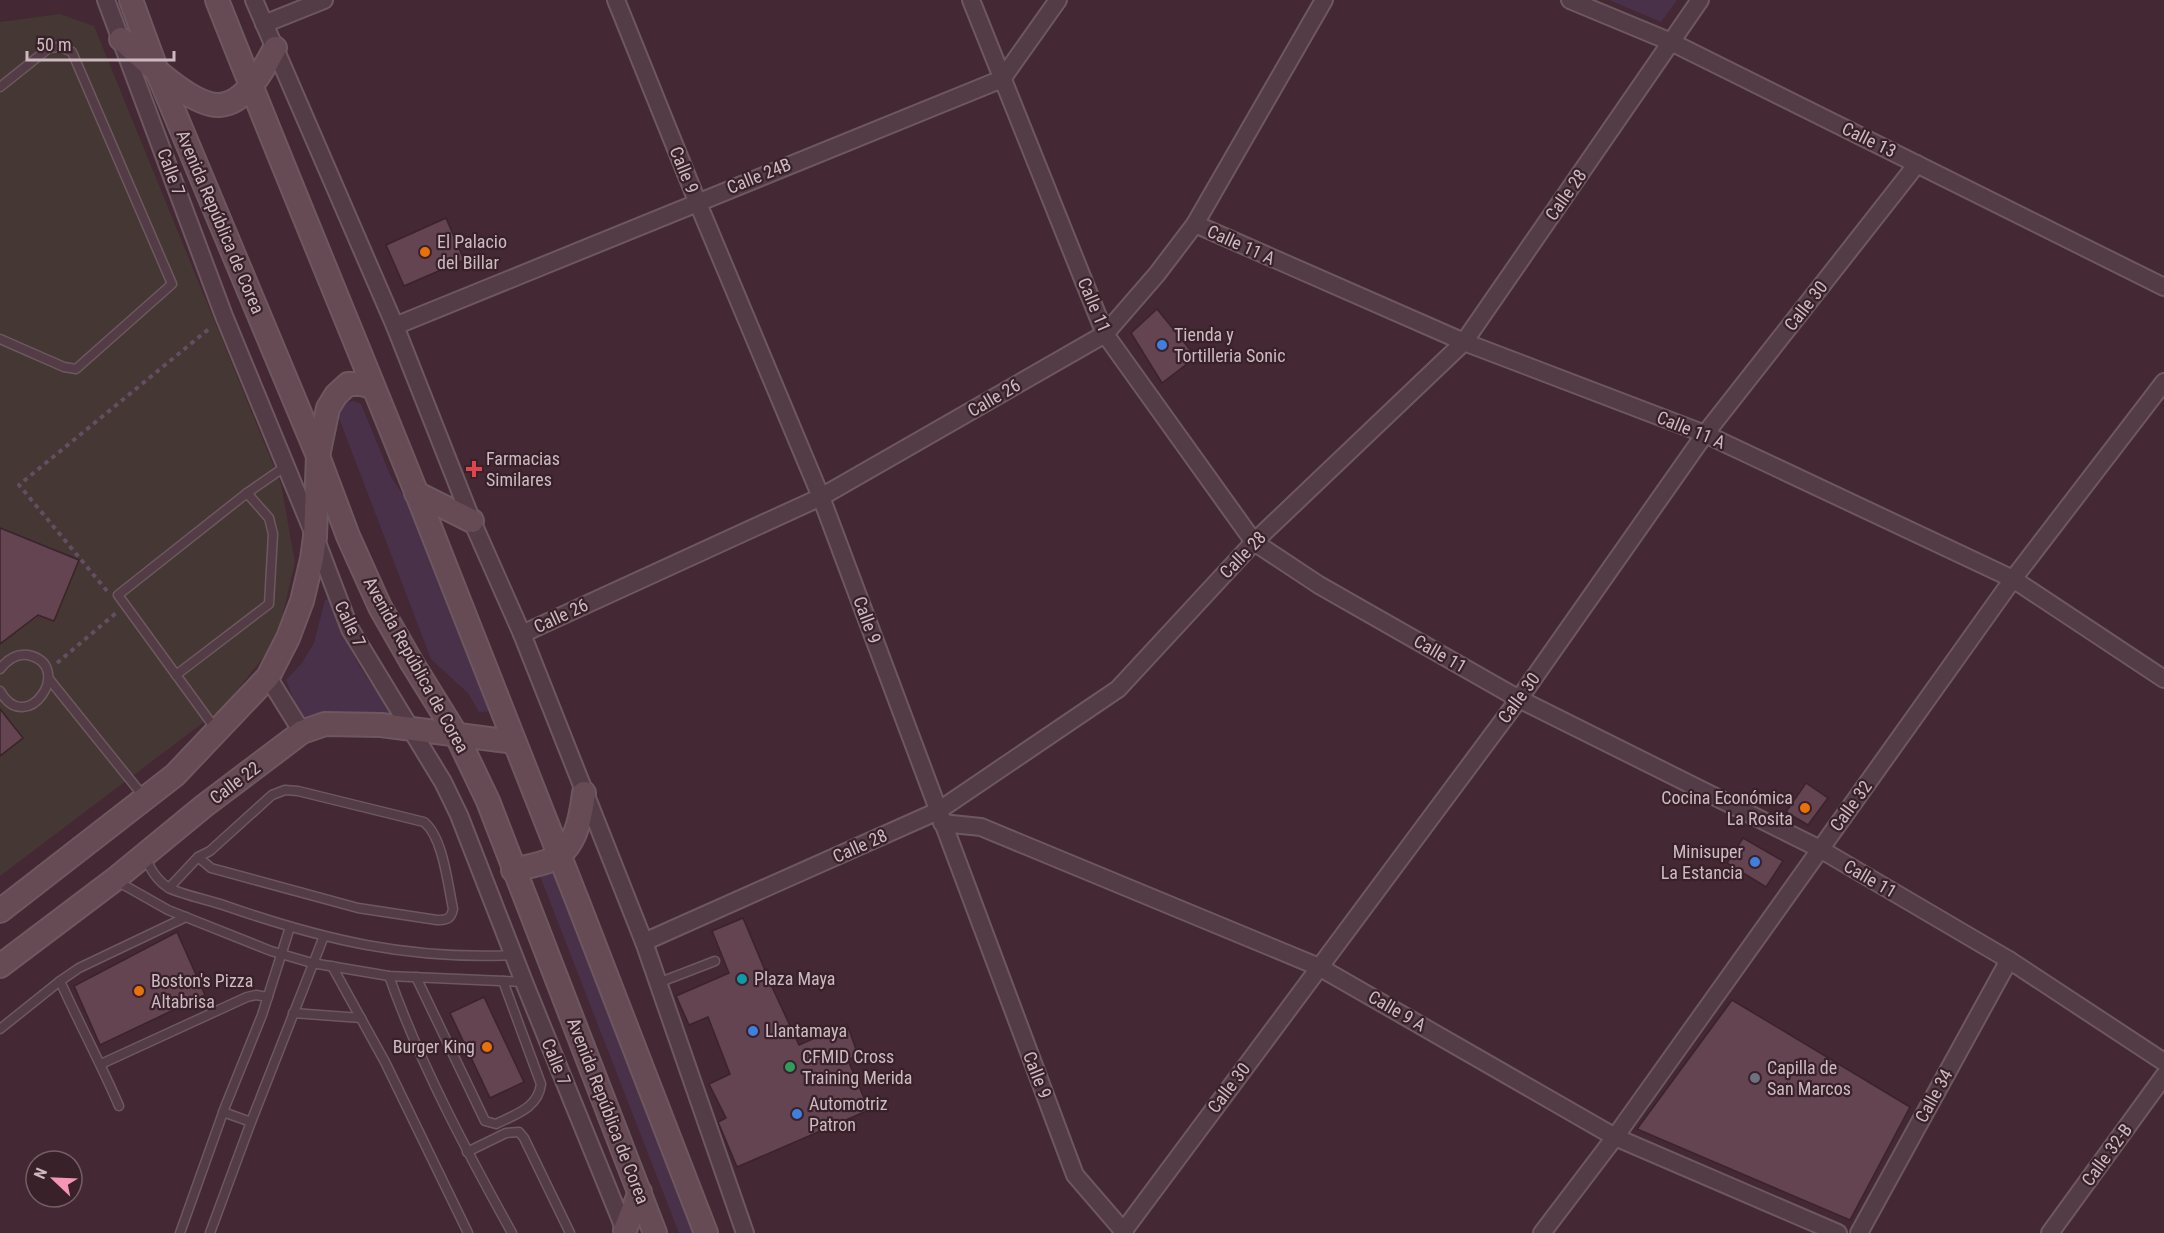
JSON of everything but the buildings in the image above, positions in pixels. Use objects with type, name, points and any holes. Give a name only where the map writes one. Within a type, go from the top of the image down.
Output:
[{"type":"main road","name":"Avenida República de Corea","points":[[131,0],[157,70],[318,456],[348,536],[380,607],[456,734],[488,801],[655,1233]]},
{"type":"main road","points":[[217,0],[560,854],[706,1233]]},
{"type":"main road","points":[[121,39],[200,102],[220,105],[237,98],[251,86],[275,48]]},
{"type":"main road","points":[[0,911],[146,800],[175,775],[268,677],[288,638],[302,601],[315,537],[318,456],[328,408],[336,395],[348,384],[372,387]]},
{"type":"main road","points":[[416,493],[472,521]]},
{"type":"main road","name":"Calle 22","points":[[0,966],[114,880],[302,732],[325,724],[381,725],[514,742]]},
{"type":"main road","points":[[513,870],[549,860],[560,854],[576,832],[580,822],[584,793]]},
{"type":"main road","points":[[625,1232],[640,1192]]},
{"type":"street","name":"Calle 7","points":[[106,0],[224,316],[315,537],[350,629],[443,782],[459,814],[513,955],[625,1232]]},
{"type":"street","points":[[254,0],[394,326],[472,521],[522,634],[644,942],[745,1233]]},
{"type":"street","points":[[264,24],[324,0]]},
{"type":"street","name":"Calle 9","points":[[616,0],[821,497],[1075,1175],[1123,1233]]},
{"type":"street","name":"Calle 11","points":[[971,0],[1105,334],[1254,542],[1319,585],[1519,699],[1820,849],[2009,960],[2164,1062]]},
{"type":"street","points":[[1002,79],[1058,0]]},
{"type":"street","name":"Calle 26","points":[[522,634],[821,497],[1105,334],[1195,224],[1324,0]]},
{"type":"street","name":"Calle 13","points":[[1570,0],[1671,42],[2164,287]]},
{"type":"street","name":"Calle 28","points":[[644,942],[940,817],[1118,689],[1254,542],[1464,342],[1700,0]]},
{"type":"street","name":"Calle 24B","points":[[394,326],[1002,79]]},
{"type":"street","name":"Calle 30","points":[[1123,1233],[1519,699],[1706,434],[1917,164]]},
{"type":"street","name":"Calle 11 A","points":[[1195,224],[1464,342],[1706,434],[2013,579],[2164,679]]},
{"type":"street","name":"Calle 32","points":[[1542,1233],[1615,1137],[2013,579],[2164,382]]},
{"type":"street","points":[[268,677],[302,732]]},
{"type":"street","name":"Calle 9 A","points":[[940,817],[981,827],[1319,967],[1615,1137],[1838,1233]]},
{"type":"street","name":"Calle 34","points":[[1859,1233],[2009,960]]},
{"type":"street","name":"Calle 32-B","points":[[2050,1233],[2164,1076]]},
{"type":"lane","points":[[0,87],[49,48],[61,47],[72,52],[172,284],[76,369],[64,367],[0,339]]},
{"type":"lane","points":[[217,731],[124,607],[118,595],[247,493],[286,466]]},
{"type":"lane","points":[[176,675],[269,604],[273,534],[269,518],[247,493]]},
{"type":"lane","points":[[0,669],[5,662],[20,655],[36,658],[146,800]]},
{"type":"lane","points":[[0,691],[6,700],[13,704],[30,705],[38,702],[44,695],[48,675]]},
{"type":"lane","points":[[169,888],[198,857],[210,851],[272,795],[285,790],[298,791],[424,822],[431,828],[436,840],[453,909],[452,916],[447,920],[437,920],[357,908],[211,868],[198,857]]},
{"type":"lane","points":[[144,855],[152,874],[169,888],[290,927],[351,943],[408,952],[475,957],[513,955]]},
{"type":"lane","points":[[114,880],[168,910],[282,954],[312,963],[389,976],[524,982]]},
{"type":"lane","points":[[0,1029],[79,968],[186,917]]},
{"type":"lane","points":[[180,1233],[223,1112],[268,997],[290,927]]},
{"type":"lane","points":[[210,1233],[324,936]]},
{"type":"lane","points":[[658,983],[715,962]]},
{"type":"lane","points":[[332,966],[390,1073],[468,1233]]},
{"type":"lane","points":[[389,976],[406,1022],[467,1152],[512,1233]]},
{"type":"lane","points":[[416,977],[485,1121],[490,1124],[496,1124],[533,1104],[540,1094],[541,1084],[503,981]]},
{"type":"lane","points":[[60,981],[120,1106]]},
{"type":"lane","points":[[101,1064],[247,997],[256,995],[268,997]]},
{"type":"lane","points":[[293,1013],[361,1017]]},
{"type":"lane","points":[[223,1112],[251,1122]]},
{"type":"lane","points":[[467,1152],[506,1133],[519,1132],[570,1233]]},
{"type":"path","points":[[48,675],[124,607],[19,485],[224,316]]},
{"type":"shaded area","points":[[1609,0],[1677,0],[1661,22]]},
{"type":"shaded area","points":[[60,14],[94,26],[281,484],[295,562],[277,640],[224,707],[0,876],[0,22]]},
{"type":"shaded area","points":[[354,401],[361,404],[391,477],[419,519],[493,711],[479,712],[468,693],[431,659],[339,418],[339,409],[344,403]]},
{"type":"shaded area","points":[[329,598],[356,660],[396,716],[301,718],[286,680],[302,663],[314,643],[325,600]]},
{"type":"shaded area","points":[[556,871],[696,1233],[679,1233],[540,876]]},
{"type":"place","name":"El Palacio del Billar","points":[[425,252]]},
{"type":"place","name":"Tienda y Tortilleria Sonic","points":[[1162,345]]},
{"type":"place","name":"Farmacias Similares","points":[[474,469]]},
{"type":"place","name":"Cocina Económica La Rosita","points":[[1805,808]]},
{"type":"place","name":"Minisuper La Estancia","points":[[1755,862]]},
{"type":"place","name":"Plaza Maya","points":[[742,979]]},
{"type":"place","name":"Boston's Pizza Altabrisa","points":[[139,991]]},
{"type":"place","name":"Llantamaya","points":[[753,1031]]},
{"type":"place","name":"Burger King","points":[[487,1047]]},
{"type":"place","name":"CFMID Cross Training Merida","points":[[790,1067]]},
{"type":"place","name":"Capilla de San Marcos","points":[[1755,1078]]},
{"type":"place","name":"Automotriz Patron","points":[[797,1114]]}]
